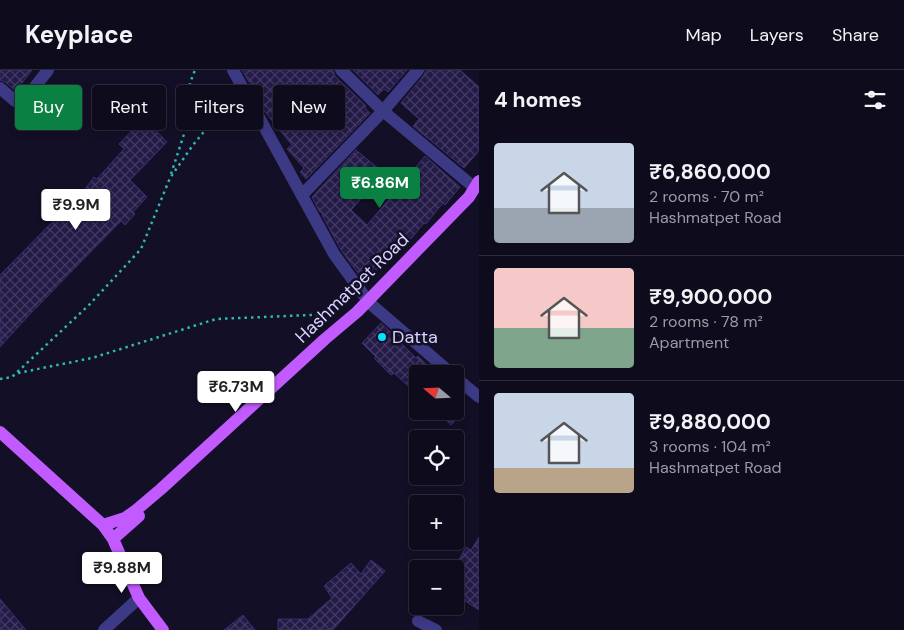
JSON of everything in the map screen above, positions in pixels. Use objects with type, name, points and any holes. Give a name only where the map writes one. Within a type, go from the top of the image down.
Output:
[{"type":"main road","name":"Hashmatpet Road","points":[[113,538],[258,412],[352,323],[478,188]]},
{"type":"main road","name":"Hashmatpet Road","points":[[104,525],[125,518],[135,511],[325,339],[357,312],[371,304]]},
{"type":"main road","points":[[0,432],[104,525],[113,538],[139,598],[163,630]]},
{"type":"street","points":[[0,88],[15,101],[24,101],[48,70]]},
{"type":"street","points":[[233,70],[242,85]]},
{"type":"street","points":[[341,70],[383,111],[478,188]]},
{"type":"street","points":[[302,195],[383,111],[418,70]]},
{"type":"street","points":[[263,123],[334,254],[371,304],[442,365]]},
{"type":"street","points":[[464,385],[479,398]]},
{"type":"street","points":[[104,630],[139,598]]},
{"type":"street","points":[[418,621],[436,630]]},
{"type":"path","points":[[0,379],[12,377],[16,374],[89,305],[141,249],[170,178],[187,125],[190,82],[195,70]]},
{"type":"path","points":[[170,178],[206,130]]},
{"type":"path","points":[[16,374],[92,358],[216,319],[357,312]]},
{"type":"building","points":[[0,70],[32,70],[21,85],[15,85],[15,90],[0,80]]},
{"type":"building","points":[[242,70],[333,70],[335,76],[344,85],[273,85],[273,122],[263,108],[263,85],[251,85]]},
{"type":"building","points":[[353,70],[407,70],[388,92],[384,89],[378,95]]},
{"type":"building","points":[[426,70],[460,70],[479,87],[479,151],[464,168],[413,126],[419,119],[401,103]]},
{"type":"building","points":[[345,86],[366,106],[365,108],[370,113],[306,179],[300,172],[304,168],[287,149],[292,145],[280,130],[345,130]]},
{"type":"building","points":[[132,130],[156,130],[167,142],[130,180],[147,197],[133,212],[135,214],[125,225],[121,221],[0,347],[0,275],[85,189],[94,177],[97,179],[124,149],[119,144]]},
{"type":"building","points":[[356,150],[384,173],[351,210],[367,225],[425,156],[460,187],[445,205],[443,203],[426,224],[424,223],[411,239],[405,235],[383,259],[385,260],[365,283],[341,250],[312,197]]},
{"type":"building","points":[[381,323],[416,358],[418,356],[427,365],[409,365],[409,387],[394,373],[391,375],[362,343]]},
{"type":"building","points":[[446,420],[456,420],[451,425]]},
{"type":"building","points":[[479,537],[479,610],[465,601],[467,597],[464,595],[464,560],[459,560],[466,547],[471,550]]},
{"type":"building","points":[[371,560],[385,571],[333,630],[278,630],[278,619],[308,619],[332,598],[324,586],[351,563],[361,574]]},
{"type":"building","points":[[0,599],[26,630],[0,630]]},
{"type":"building","points":[[243,615],[255,630],[224,630]]},
{"type":"place","name":"Datta","points":[[382,337]]}]
